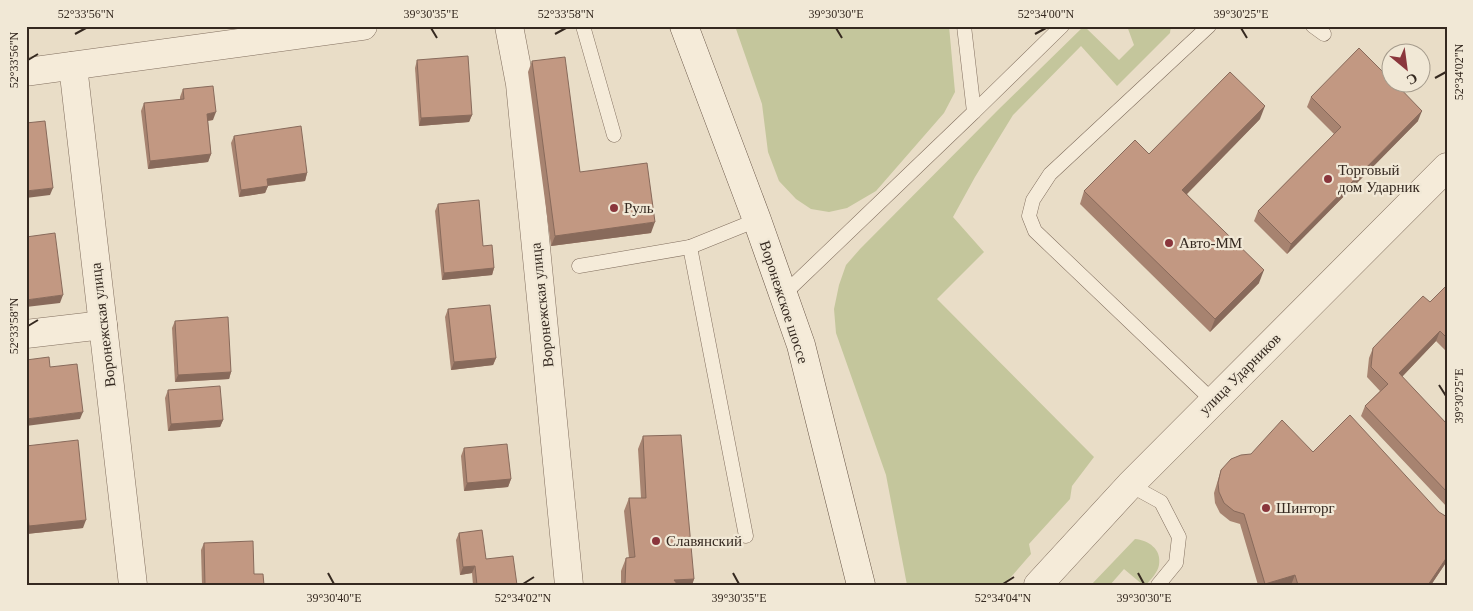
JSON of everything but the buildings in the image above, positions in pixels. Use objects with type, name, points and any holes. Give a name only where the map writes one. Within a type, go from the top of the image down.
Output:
[{"type":"street","points":[[26,72],[362,26]]},
{"type":"street","name":"Воронежская улица","points":[[509,26],[520,84],[569,585]]},
{"type":"street","name":"Воронежское шоссе","points":[[684,26],[757,220],[801,345],[861,585]]},
{"type":"street","name":"Воронежская улица","points":[[74,66],[133,585]]},
{"type":"street","name":"улица Ударников","points":[[1038,585],[1130,484],[1447,167]]},
{"type":"street","points":[[26,334],[103,325]]},
{"type":"lane","points":[[583,26],[614,136]]},
{"type":"lane","points":[[964,26],[974,112]]},
{"type":"lane","points":[[783,295],[1062,26]]},
{"type":"lane","points":[[1209,26],[1050,174],[1033,200],[1029,216],[1035,231],[1213,401]]},
{"type":"lane","points":[[579,266],[690,246],[757,220]]},
{"type":"lane","points":[[690,246],[746,536]]},
{"type":"lane","points":[[1130,484],[1161,502],[1179,537],[1176,563],[1158,585]]},
{"type":"green space","points":[[735,26],[949,26],[955,92],[944,113],[876,191],[847,208],[829,212],[811,209],[796,199],[779,181],[768,152],[762,104]]},
{"type":"green space","points":[[1084,26],[1119,60],[1134,45],[1127,26],[1171,26],[1170,33],[1117,86],[1081,46],[1013,115],[953,217],[984,252],[937,299],[1094,457],[1072,486],[1070,499],[1029,544],[1031,554],[1004,585],[907,585],[886,475],[836,333],[834,309],[839,285],[846,265],[860,249]]},
{"type":"green space","points":[[1135,539],[1149,543],[1158,554],[1158,568],[1146,585],[1143,585],[1124,569],[1110,585],[1091,585]]},
{"type":"place","name":"Торговый дом Ударник","points":[[1328,179]]},
{"type":"place","name":"Руль","points":[[614,208]]},
{"type":"place","name":"Авто-ММ","points":[[1169,243]]},
{"type":"place","name":"Шинторг","points":[[1266,508]]},
{"type":"place","name":"Славянский","points":[[656,541]]}]
